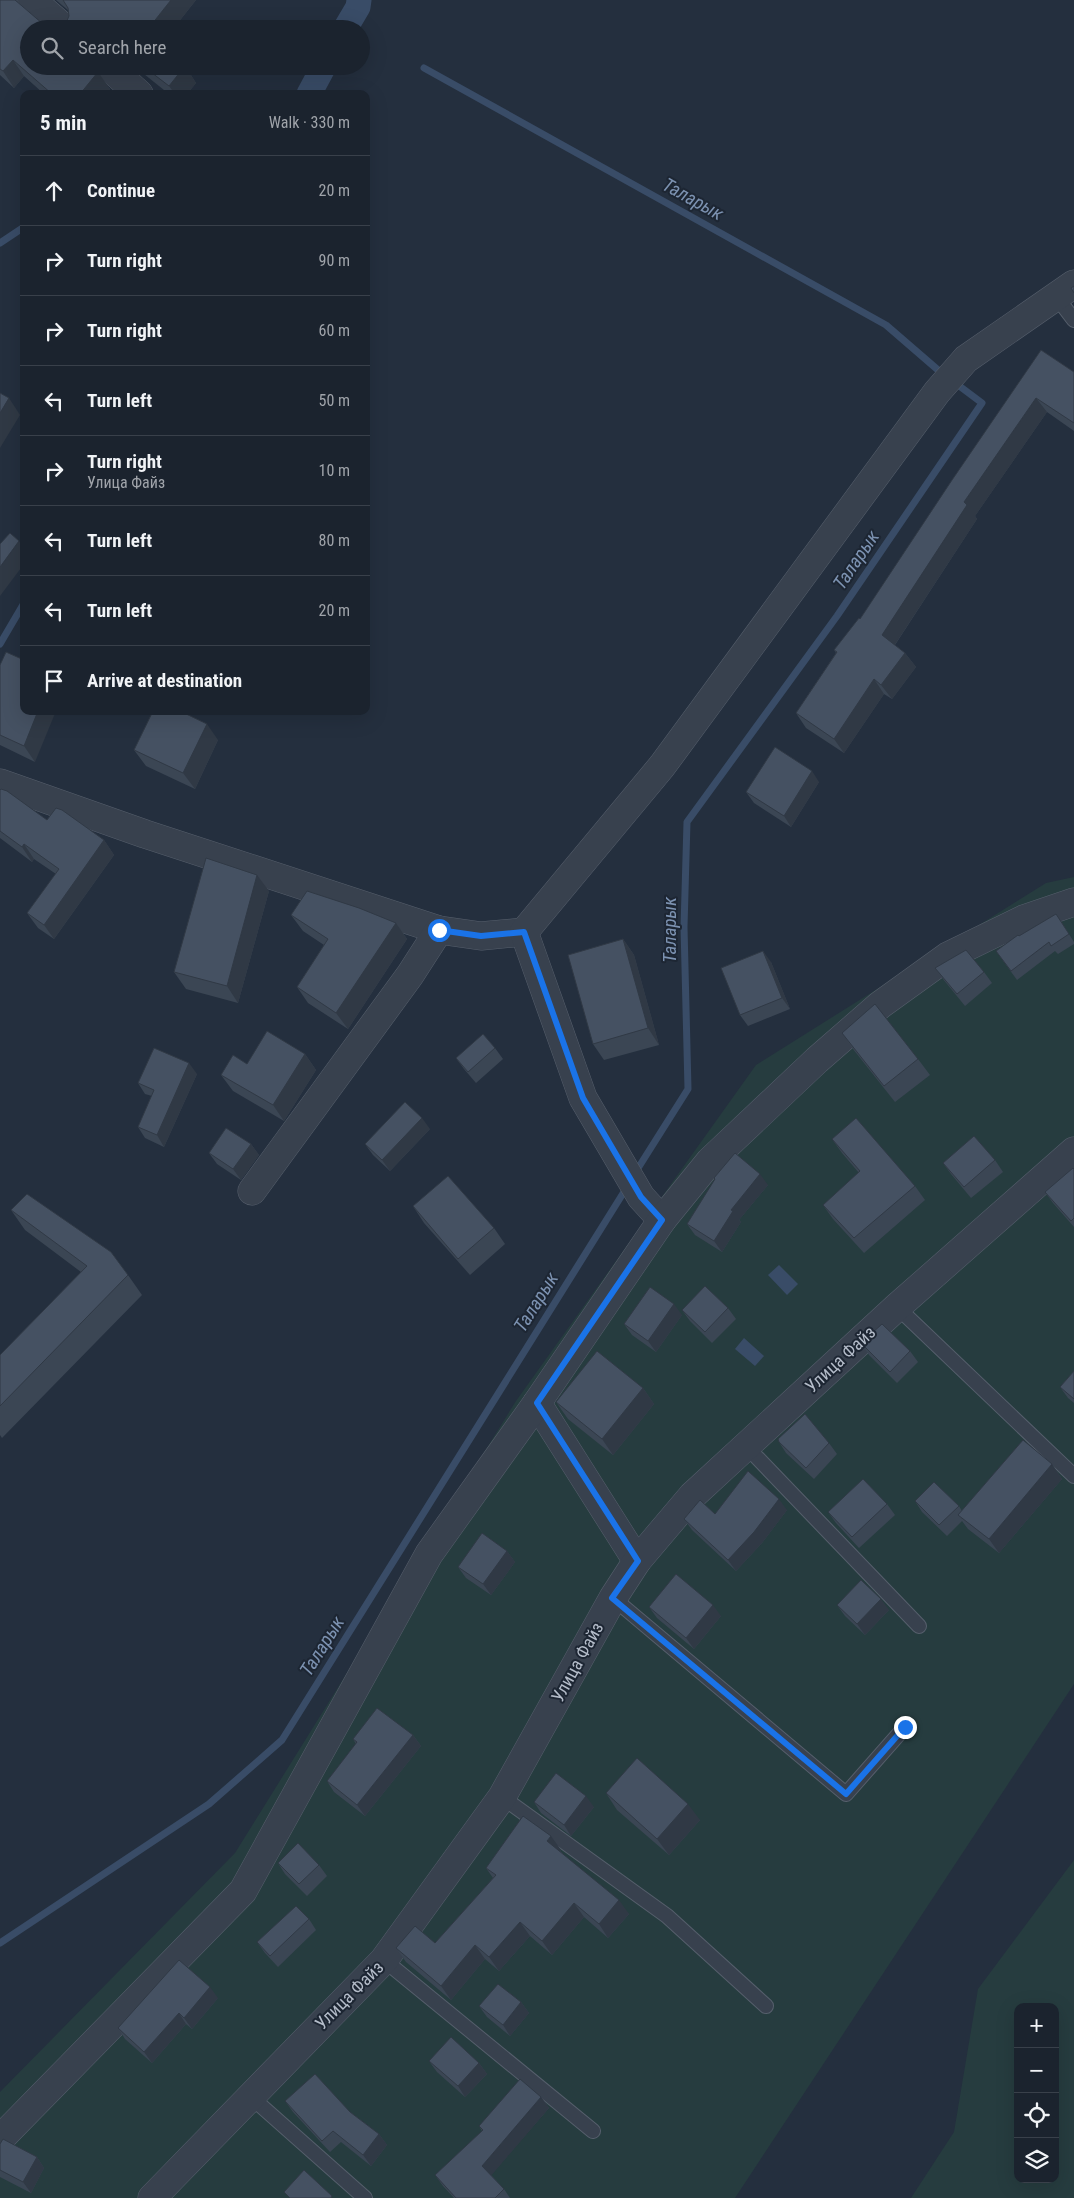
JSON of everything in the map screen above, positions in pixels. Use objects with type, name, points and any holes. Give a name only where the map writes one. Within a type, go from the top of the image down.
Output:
[{"type":"street","points":[[32,0],[55,20]]},
{"type":"street","points":[[118,75],[135,90]]},
{"type":"street","points":[[0,783],[144,834],[439,930],[481,936],[524,932],[662,766],[937,392],[966,359],[1065,290]]},
{"type":"street","points":[[0,2139],[243,1890],[429,1554],[537,1403],[662,1220],[710,1161],[817,1060],[880,1005],[948,956],[1024,919],[1074,902]]},
{"type":"street","points":[[252,1191],[410,975],[439,930]]},
{"type":"street","points":[[524,932],[583,1098],[641,1197],[662,1220]]},
{"type":"street","name":"Улица Файз","points":[[152,2198],[384,1960],[502,1797],[612,1598],[638,1561],[692,1496],[897,1307],[1074,1151]]},
{"type":"street","points":[[537,1403],[638,1561]]},
{"type":"lane","points":[[1065,290],[1074,320]]},
{"type":"lane","points":[[897,1307],[1074,1476]]},
{"type":"lane","points":[[746,1446],[919,1626]]},
{"type":"lane","points":[[612,1598],[846,1794],[905,1727]]},
{"type":"lane","points":[[502,1797],[667,1916],[766,2006]]},
{"type":"lane","points":[[384,1960],[593,2131]]},
{"type":"lane","points":[[250,2096],[365,2198]]},
{"type":"green space","points":[[1074,877],[1074,1684],[735,2198],[0,2198],[0,2092],[235,1853],[516,1401],[756,1065],[1046,883]]},
{"type":"green space","points":[[1074,1860],[1074,2198],[911,2198],[954,2132],[978,1989]]},
{"type":"water","points":[[779,1265],[798,1284],[787,1295],[768,1275]]},
{"type":"water","points":[[744,1338],[764,1356],[755,1366],[735,1349]]},
{"type":"building","points":[[0,0],[15,0],[38,20],[20,20],[20,66],[13,60],[3,71],[0,69]]},
{"type":"building","points":[[63,0],[171,0],[155,20],[67,20],[68,8]]},
{"type":"building","points":[[30,75],[96,75],[83,90],[47,90]]},
{"type":"building","points":[[155,75],[178,75],[169,86]]},
{"type":"building","points":[[1041,350],[1074,372],[1074,423],[1036,398],[964,502],[967,505],[882,635],[905,653],[881,685],[874,679],[834,739],[796,713],[837,652],[834,650],[860,619]]},
{"type":"building","points":[[0,393],[9,398],[0,413]]},
{"type":"building","points":[[10,533],[19,541],[0,567],[0,544]]},
{"type":"building","points":[[6,652],[20,658],[20,715],[36,715],[24,746],[0,735],[0,665]]},
{"type":"building","points":[[151,715],[188,715],[207,724],[183,773],[134,750]]},
{"type":"building","points":[[775,747],[812,771],[784,816],[746,792]]},
{"type":"building","points":[[1,789],[7,791],[47,820],[56,808],[62,810],[104,840],[44,925],[27,913],[59,869],[24,844],[22,847],[0,831]]},
{"type":"building","points":[[206,858],[257,875],[227,986],[174,972]]},
{"type":"building","points":[[307,891],[359,908],[396,923],[336,1013],[297,987],[328,939],[291,915]]},
{"type":"building","points":[[1056,914],[1069,934],[1051,946],[1049,942],[1011,971],[996,951],[1018,935]]},
{"type":"building","points":[[623,939],[648,1028],[593,1044],[568,955]]},
{"type":"building","points":[[966,950],[984,972],[957,994],[935,968]]},
{"type":"building","points":[[763,951],[782,998],[740,1015],[721,968]]},
{"type":"building","points":[[875,1004],[918,1059],[884,1086],[842,1033]]},
{"type":"building","points":[[267,1031],[305,1054],[273,1105],[221,1075],[233,1055],[247,1064]]},
{"type":"building","points":[[483,1034],[495,1048],[468,1072],[456,1058]]},
{"type":"building","points":[[154,1048],[189,1063],[157,1135],[138,1127],[154,1090],[138,1083]]},
{"type":"building","points":[[405,1102],[422,1118],[382,1160],[365,1144]]},
{"type":"building","points":[[856,1118],[915,1186],[854,1238],[823,1205],[860,1171],[832,1139]]},
{"type":"building","points":[[226,1128],[251,1144],[233,1169],[209,1153]]},
{"type":"building","points":[[974,1136],[995,1160],[964,1187],[943,1163]]},
{"type":"building","points":[[735,1153],[760,1174],[731,1210],[733,1211],[714,1241],[687,1224],[714,1178]]},
{"type":"building","points":[[1073,1168],[1074,1218],[1071,1221],[1045,1192]]},
{"type":"building","points":[[448,1176],[494,1228],[458,1259],[413,1206]]},
{"type":"building","points":[[27,1194],[111,1252],[128,1275],[0,1406],[0,1355],[87,1266],[11,1210]]},
{"type":"building","points":[[705,1286],[728,1308],[705,1332],[682,1310]]},
{"type":"building","points":[[650,1287],[674,1304],[648,1341],[624,1324]]},
{"type":"building","points":[[882,1324],[910,1351],[890,1372],[861,1343]]},
{"type":"building","points":[[597,1351],[643,1388],[602,1439],[556,1402]]},
{"type":"building","points":[[1074,1371],[1074,1399],[1060,1387]]},
{"type":"building","points":[[805,1414],[829,1443],[806,1468],[778,1439]]},
{"type":"building","points":[[1023,1440],[1052,1464],[989,1539],[958,1515]]},
{"type":"building","points":[[748,1471],[779,1499],[754,1532],[728,1560],[684,1519],[700,1500],[715,1514]]},
{"type":"building","points":[[863,1479],[887,1504],[852,1537],[828,1512]]},
{"type":"building","points":[[934,1482],[959,1506],[939,1525],[915,1501]]},
{"type":"building","points":[[482,1533],[507,1551],[483,1584],[458,1567]]},
{"type":"building","points":[[676,1574],[713,1605],[686,1638],[649,1607]]},
{"type":"building","points":[[861,1580],[881,1599],[857,1624],[837,1605]]},
{"type":"building","points":[[377,1708],[413,1735],[357,1805],[327,1781],[357,1742],[353,1739]]},
{"type":"building","points":[[637,1758],[688,1804],[657,1839],[606,1793]]},
{"type":"building","points":[[556,1773],[586,1796],[564,1825],[534,1802]]},
{"type":"building","points":[[523,1816],[551,1836],[547,1841],[619,1900],[599,1924],[574,1903],[542,1941],[520,1922],[489,1957],[475,1945],[441,1986],[396,1948],[415,1926],[435,1943],[496,1875],[486,1868]]},
{"type":"building","points":[[298,1843],[319,1865],[299,1884],[278,1863]]},
{"type":"building","points":[[296,1906],[309,1919],[270,1956],[257,1942]]},
{"type":"building","points":[[179,1960],[210,1987],[184,2018],[179,2013],[144,2052],[118,2028]]},
{"type":"building","points":[[498,1984],[521,2002],[503,2025],[479,2006]]},
{"type":"building","points":[[451,2037],[479,2063],[458,2086],[429,2061]]},
{"type":"building","points":[[315,2074],[350,2112],[379,2134],[363,2155],[333,2131],[322,2141],[285,2101]]},
{"type":"building","points":[[520,2079],[541,2097],[482,2166],[504,2189],[495,2198],[456,2198],[435,2175],[483,2130],[479,2126]]},
{"type":"building","points":[[3,2139],[37,2157],[23,2182],[0,2170],[0,2144]]},
{"type":"building","points":[[304,2170],[332,2196],[331,2198],[290,2198],[284,2192]]},
{"type":"waterway","points":[[350,20],[358,7],[359,0]]},
{"type":"waterway","name":"Таларык","points":[[424,68],[886,325],[945,376]]},
{"type":"waterway","points":[[311,90],[319,75]]},
{"type":"waterway","points":[[0,243],[20,230]]},
{"type":"waterway","name":"Таларык","points":[[635,1173],[688,1089],[684,927],[687,822],[837,616],[982,403],[954,382]]},
{"type":"waterway","points":[[0,644],[20,610]]},
{"type":"waterway","name":"Таларык","points":[[0,1943],[209,1804],[282,1740],[627,1187]]},
{"type":"route","points":[[439,930],[481,936],[524,932],[583,1098],[641,1197],[662,1220],[537,1403],[638,1561],[612,1598],[846,1794],[905,1727]]}]
